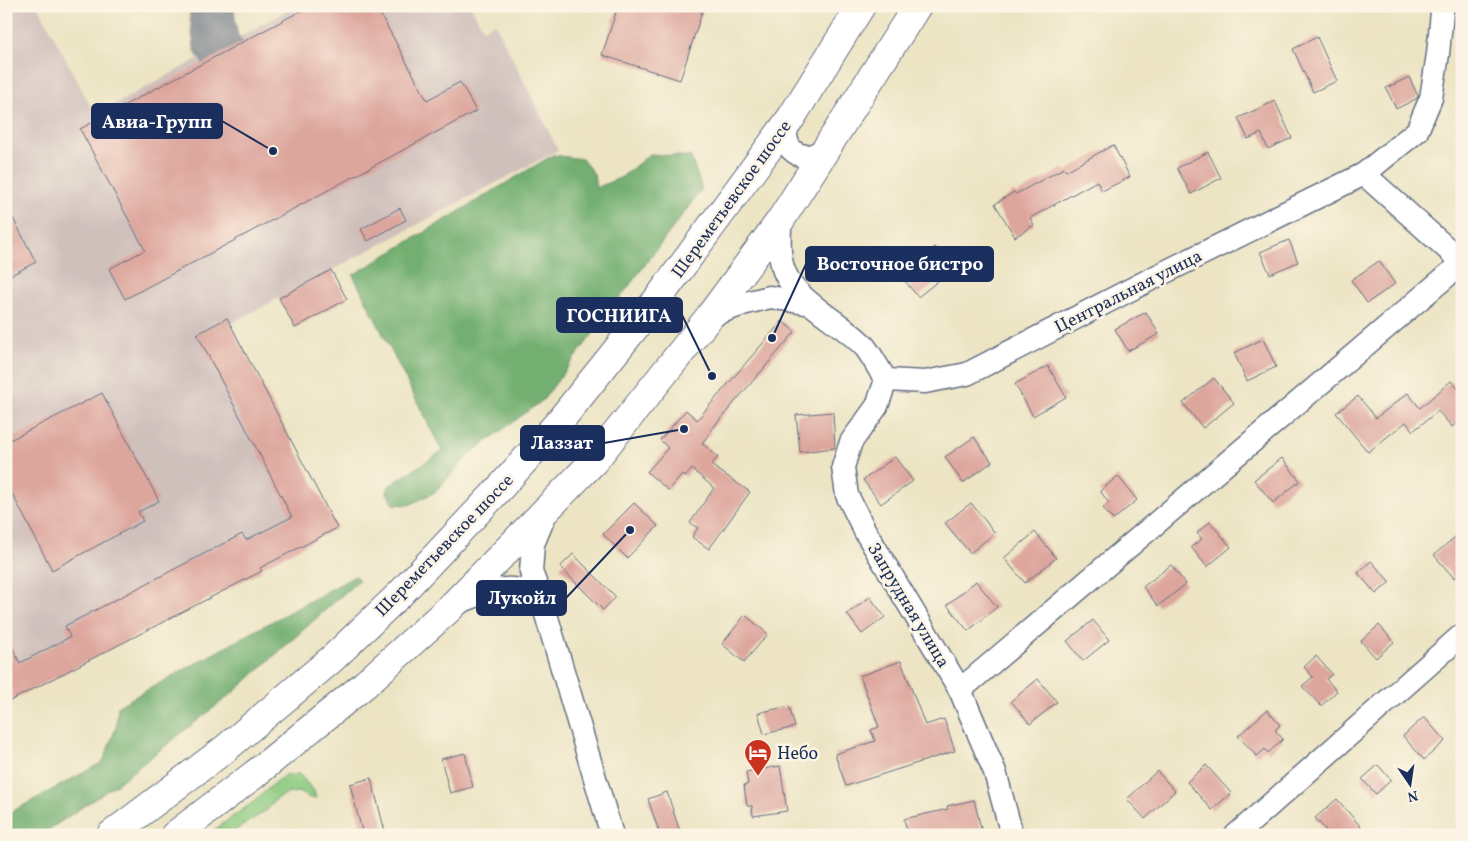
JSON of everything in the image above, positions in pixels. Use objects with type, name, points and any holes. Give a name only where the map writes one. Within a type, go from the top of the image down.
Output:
[{"type":"main road","name":"Шереметьевское шоссе","points":[[111,835],[225,749],[333,658],[407,587],[499,489],[559,422],[660,296],[791,118],[861,6]]},
{"type":"main road","points":[[175,835],[255,774],[363,686],[452,606],[594,461],[710,316],[780,221],[917,6]]},
{"type":"street","name":"Центральная улица","points":[[886,380],[925,382],[967,374],[1153,278],[1364,174],[1417,131],[1431,98],[1438,54],[1442,12],[1440,6]]},
{"type":"street","points":[[791,118],[786,128],[785,139],[790,148],[799,155],[810,156],[820,153],[828,145]]},
{"type":"street","points":[[960,690],[1462,262],[1364,174]]},
{"type":"street","points":[[780,221],[780,257],[785,273],[793,285],[811,304],[865,348],[886,380]]},
{"type":"street","points":[[710,316],[746,303],[770,297],[811,304]]},
{"type":"street","name":"Запрудная улица","points":[[886,380],[877,406],[851,442],[843,467],[847,495],[865,531],[960,690],[994,772],[1012,835]]},
{"type":"street","points":[[547,509],[533,544],[531,572],[542,601],[612,835]]},
{"type":"street","points":[[452,606],[480,594],[501,590],[520,590],[542,601]]},
{"type":"street","points":[[1236,835],[1462,635]]},
{"type":"shaded area","points":[[6,6],[38,6],[95,115],[296,6],[471,6],[483,29],[495,23],[558,150],[230,324],[337,528],[261,568],[262,571],[6,703]]},
{"type":"green space","points":[[650,154],[691,157],[702,189],[543,400],[472,452],[435,492],[409,505],[394,504],[387,493],[389,486],[442,451],[353,275],[553,155],[582,159],[594,174],[596,188],[622,177]]},
{"type":"green space","points":[[355,576],[359,580],[235,691],[118,783],[41,835],[6,835],[6,815],[103,762],[116,727],[118,706]]},
{"type":"green space","points":[[299,774],[314,791],[316,798],[310,798],[298,792],[286,794],[275,800],[267,810],[228,835],[207,835],[256,800],[285,775]]},
{"type":"building","points":[[310,6],[376,6],[427,100],[460,82],[476,111],[125,299],[109,269],[145,250],[80,129]]},
{"type":"building","points":[[618,6],[704,6],[680,80],[602,55]]},
{"type":"building","points":[[1317,37],[1337,81],[1313,92],[1293,49]]},
{"type":"building","points":[[1409,77],[1418,96],[1416,99],[1396,109],[1386,88]]},
{"type":"building","points":[[1275,101],[1292,138],[1268,149],[1261,133],[1248,139],[1238,118]]},
{"type":"building","points":[[1113,145],[1130,177],[1102,191],[1097,181],[1030,218],[1034,225],[1015,237],[995,204],[1014,192],[1016,194],[1064,168],[1066,171]]},
{"type":"building","points":[[1208,152],[1221,178],[1191,194],[1177,168]]},
{"type":"building","points":[[6,205],[36,262],[11,275],[6,266]]},
{"type":"building","points":[[400,208],[406,220],[368,241],[361,229]]},
{"type":"building","points":[[1289,240],[1298,262],[1270,274],[1260,252]]},
{"type":"building","points":[[935,247],[953,269],[918,297],[900,275]]},
{"type":"building","points":[[1379,261],[1395,284],[1367,303],[1351,280]]},
{"type":"building","points":[[331,270],[347,299],[295,328],[279,298]]},
{"type":"building","points":[[1146,312],[1159,334],[1128,351],[1115,329]]},
{"type":"building","points":[[227,318],[337,528],[260,568],[262,571],[6,703],[6,635],[20,663],[70,637],[65,626],[242,534],[246,540],[292,517],[197,334]]},
{"type":"building","points":[[782,321],[795,332],[710,431],[702,443],[718,457],[711,465],[750,492],[709,549],[692,537],[698,528],[690,523],[714,488],[692,469],[685,477],[682,474],[668,490],[647,472],[668,448],[660,440],[686,410],[697,420]]},
{"type":"building","points":[[1263,339],[1276,367],[1247,381],[1234,353]]},
{"type":"building","points":[[1048,366],[1066,397],[1033,416],[1015,384]]},
{"type":"building","points":[[1214,378],[1234,403],[1203,428],[1183,403]]},
{"type":"building","points":[[1451,381],[1462,393],[1462,418],[1452,427],[1438,411],[1413,431],[1406,422],[1368,452],[1336,413],[1358,396],[1376,418],[1408,393],[1420,408]]},
{"type":"building","points":[[102,393],[159,501],[138,512],[143,521],[52,570],[6,482],[6,442]]},
{"type":"building","points":[[833,412],[835,448],[800,452],[796,415]]},
{"type":"building","points":[[974,437],[992,462],[963,483],[945,457]]},
{"type":"building","points":[[895,457],[913,481],[881,504],[863,480]]},
{"type":"building","points":[[1282,458],[1300,481],[1273,503],[1254,480]]},
{"type":"building","points":[[1118,476],[1137,500],[1113,520],[1103,508],[1109,503],[1100,491]]},
{"type":"building","points":[[634,503],[658,526],[627,558],[603,534]]},
{"type":"building","points":[[971,503],[995,533],[970,553],[945,523]]},
{"type":"building","points":[[1210,522],[1231,547],[1207,567],[1191,547],[1202,539],[1197,533]]},
{"type":"building","points":[[1462,531],[1462,572],[1454,578],[1434,555]]},
{"type":"building","points":[[1035,532],[1056,558],[1025,583],[1004,558]]},
{"type":"building","points":[[573,554],[616,597],[603,610],[560,567]]},
{"type":"building","points":[[1371,561],[1390,582],[1376,594],[1358,573]]},
{"type":"building","points":[[1171,565],[1186,584],[1158,606],[1143,587]]},
{"type":"building","points":[[976,581],[997,607],[968,631],[947,605]]},
{"type":"building","points":[[870,597],[885,617],[862,634],[847,614]]},
{"type":"building","points":[[745,615],[768,634],[744,662],[722,644]]},
{"type":"building","points":[[1093,620],[1109,640],[1083,661],[1067,641]]},
{"type":"building","points":[[1379,625],[1394,642],[1376,658],[1361,641]]},
{"type":"building","points":[[1316,656],[1332,674],[1326,679],[1337,691],[1321,706],[1302,686],[1313,677],[1304,667]]},
{"type":"building","points":[[901,661],[925,725],[944,719],[955,751],[846,786],[835,754],[875,741],[871,730],[879,727],[860,676]]},
{"type":"building","points":[[1038,679],[1057,702],[1030,724],[1011,701]]},
{"type":"building","points":[[789,706],[795,727],[764,734],[758,713]]},
{"type":"building","points":[[1267,710],[1280,725],[1275,730],[1283,739],[1268,753],[1265,749],[1257,756],[1238,736]]},
{"type":"building","points":[[1424,717],[1445,741],[1424,760],[1403,736]]},
{"type":"building","points":[[465,753],[473,787],[450,793],[441,759]]},
{"type":"building","points":[[1206,765],[1231,793],[1212,810],[1187,782]]},
{"type":"building","points":[[1378,765],[1391,780],[1376,794],[1362,779]]},
{"type":"building","points":[[780,766],[787,811],[753,816],[752,806],[747,806],[744,785],[748,784],[746,772]]},
{"type":"building","points":[[1157,771],[1175,791],[1145,819],[1127,799]]},
{"type":"building","points":[[371,778],[386,835],[363,835],[350,784]]},
{"type":"building","points":[[667,792],[681,835],[660,835],[648,799]]},
{"type":"building","points":[[1337,799],[1361,827],[1353,835],[1330,835],[1315,818]]},
{"type":"building","points":[[974,800],[982,832],[968,835],[908,835],[904,819],[948,809],[947,806]]},
{"type":"taxiway","points":[[211,6],[216,43],[223,53]]},
{"type":"place","name":"Авиа-Групп","points":[[273,151]]},
{"type":"place","name":"Восточное бистро","points":[[772,338]]},
{"type":"place","name":"ГОСНИИГА","points":[[712,376]]},
{"type":"place","name":"Лаззат","points":[[684,429]]},
{"type":"place","name":"Лукойл","points":[[630,530]]},
{"type":"place","name":"Небо","points":[[758,777]]}]
